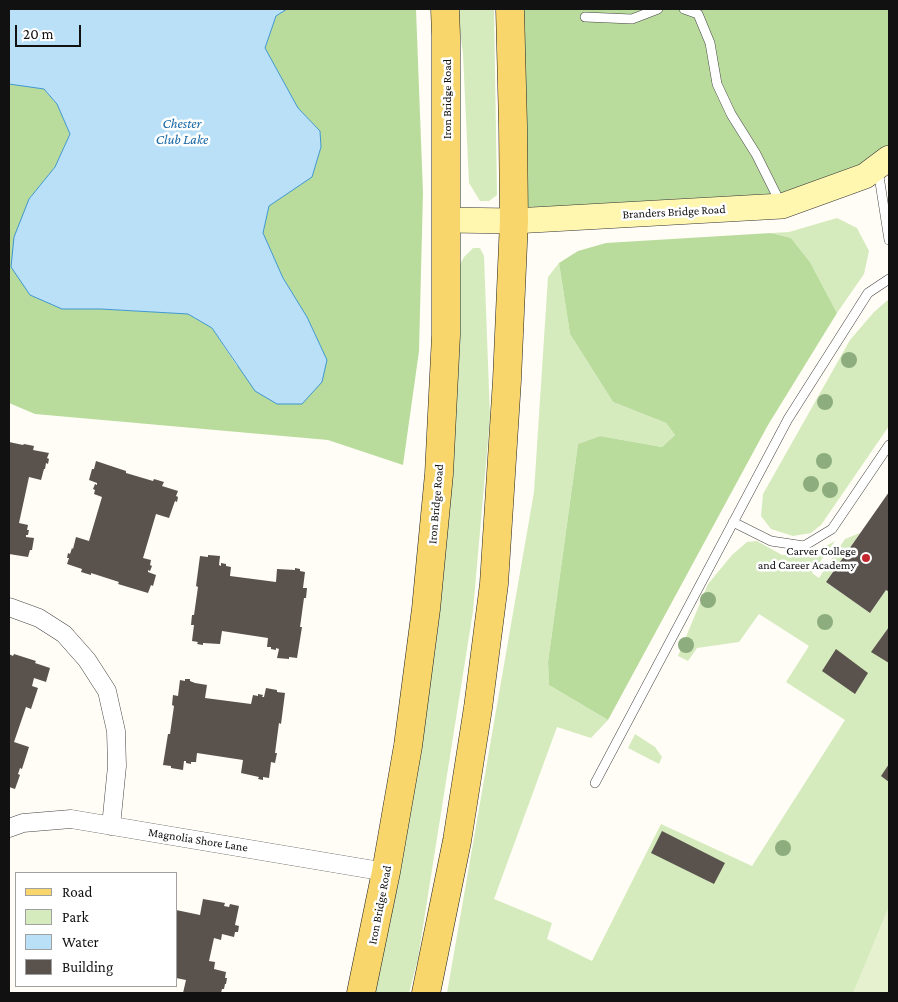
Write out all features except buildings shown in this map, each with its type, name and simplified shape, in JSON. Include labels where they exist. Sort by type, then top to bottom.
[{"type":"main road","name":"Iron Bridge Road","points":[[361,993],[386,872],[408,746],[426,609],[439,474],[446,335],[445,9]]},
{"type":"main road","points":[[426,993],[458,831],[478,708],[494,584],[507,380],[514,221],[510,9]]},
{"type":"street","name":"Branders Bridge Road","points":[[447,220],[514,221],[782,206],[865,176],[883,163]]},
{"type":"street","points":[[9,607],[39,618],[64,634],[87,660],[106,691],[116,731],[117,766],[110,826]]},
{"type":"street","name":"Magnolia Shore Lane","points":[[9,828],[22,823],[72,819],[386,872]]},
{"type":"lane","points":[[585,17],[632,20],[658,9]]},
{"type":"lane","points":[[684,9],[698,14],[710,42],[717,84],[731,114],[756,154],[782,206]]},
{"type":"lane","points":[[883,163],[889,240]]},
{"type":"lane","points":[[595,783],[788,419],[868,293],[889,279]]},
{"type":"lane","points":[[733,522],[771,541],[804,546],[832,529],[889,445]]},
{"type":"green space","points":[[287,9],[416,9],[423,193],[419,351],[403,465],[328,440],[35,414],[9,403],[9,84],[44,89],[57,104],[70,134],[55,167],[29,199],[62,309],[101,309],[188,314],[212,328],[237,366],[327,360],[307,317],[283,278],[263,233],[269,205],[312,177],[321,147],[320,131],[298,108],[265,48],[276,16]]},
{"type":"green space","points":[[457,9],[494,9],[497,195],[489,201],[480,201],[469,183],[463,54]]},
{"type":"green space","points":[[514,9],[889,9],[889,152],[788,199],[520,214]]},
{"type":"green space","points":[[837,218],[857,228],[869,251],[864,274],[837,313],[810,262],[791,238],[771,233],[789,232]]},
{"type":"green space","points":[[771,233],[791,238],[810,262],[837,313],[768,425],[608,720],[549,685],[548,662],[578,444],[600,436],[662,447],[675,435],[666,423],[613,402],[570,334],[559,263],[578,251],[606,243]]},
{"type":"green space","points":[[473,248],[480,248],[484,256],[490,417],[473,611],[418,958],[409,993],[370,993],[459,266],[464,257]]},
{"type":"green space","points":[[559,263],[570,334],[613,402],[666,423],[675,435],[662,447],[600,436],[578,444],[548,662],[549,685],[608,720],[591,738],[557,727],[494,899],[552,923],[547,939],[592,961],[661,824],[752,866],[845,720],[786,682],[809,646],[759,614],[739,642],[697,648],[688,661],[678,656],[708,584],[732,555],[747,542],[757,541],[782,555],[810,555],[835,541],[812,573],[819,578],[845,539],[860,533],[826,582],[870,613],[886,590],[889,592],[889,993],[447,993],[534,492],[548,277]]},
{"type":"green space","points":[[889,299],[889,426],[821,525],[811,533],[793,536],[771,529],[761,516],[763,494],[850,340],[874,312]]},
{"type":"green space","points":[[635,734],[655,747],[662,757],[659,764],[628,748]]},
{"type":"green space","points":[[889,906],[889,993],[853,993]]},
{"type":"water","name":"Chester Club Lake","points":[[9,9],[287,9],[276,16],[265,48],[298,108],[320,131],[321,147],[312,177],[269,206],[263,233],[283,278],[307,317],[327,360],[322,382],[302,404],[277,404],[255,391],[212,328],[188,314],[101,309],[62,309],[30,295],[11,267],[14,237],[29,199],[55,167],[70,134],[57,104],[44,89],[9,84]]},
{"type":"place","name":"Carver College and Career Academy","points":[[866,558]]}]
